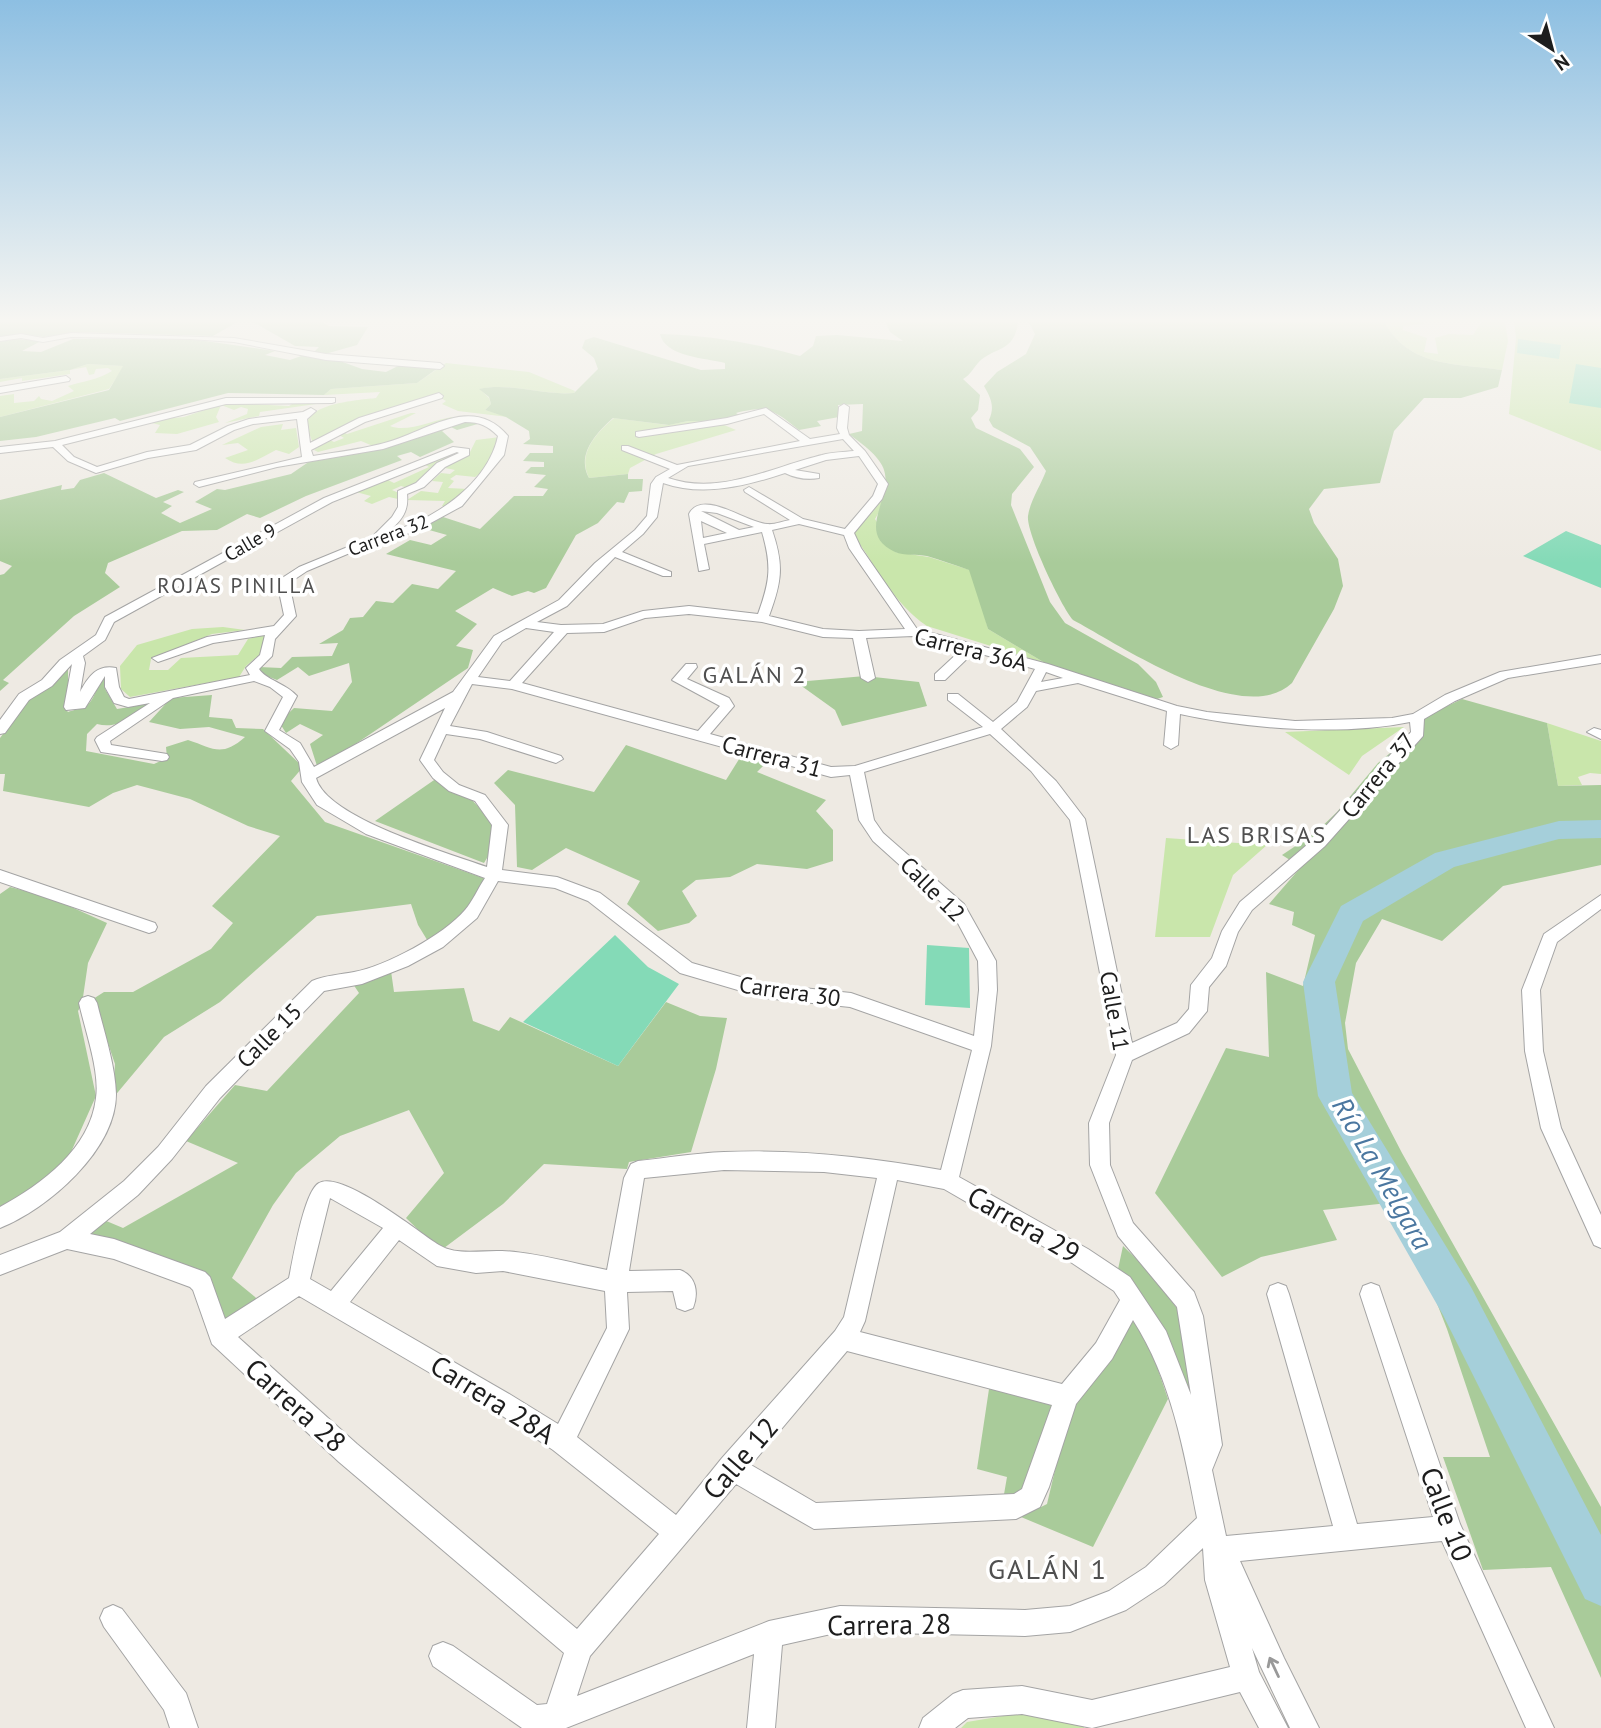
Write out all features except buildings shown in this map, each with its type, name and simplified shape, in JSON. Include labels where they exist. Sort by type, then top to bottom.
[{"type":"street","points":[[0,450],[55,444],[223,402]]},
{"type":"street","points":[[55,444],[71,459],[96,470],[147,455],[193,448],[231,428],[252,421],[305,415],[334,402],[295,402]]},
{"type":"street","points":[[199,484],[221,476],[273,467],[307,452],[362,420],[421,402]]},
{"type":"street","points":[[844,407],[842,428],[845,436],[862,453],[883,484],[878,496],[848,534]]},
{"type":"street","points":[[639,434],[727,421],[766,411],[808,442]]},
{"type":"street","points":[[305,415],[302,427],[307,452]]},
{"type":"street","points":[[410,425],[448,416],[464,420]]},
{"type":"street","name":"Carrera 32","points":[[257,677],[253,668],[266,656],[269,638],[290,616],[282,582],[288,576],[372,540],[410,530],[458,504],[499,455],[503,436],[498,429],[483,421],[464,420],[441,423],[396,443],[367,450],[313,459],[307,452]]},
{"type":"street","points":[[494,875],[499,825],[481,798],[454,788],[438,775],[428,761],[458,695],[498,639],[563,603],[653,517],[656,484],[677,468],[704,460],[845,436]]},
{"type":"street","points":[[625,448],[677,468]]},
{"type":"street","name":"Calle 9","points":[[0,730],[24,697],[47,683],[76,654],[102,637],[109,620],[328,500],[456,449],[464,449],[466,453],[440,466],[420,485],[402,493],[403,507],[396,519],[372,540]]},
{"type":"street","points":[[660,479],[684,487],[719,486],[787,470],[825,457],[862,453]]},
{"type":"street","points":[[787,470],[795,474],[815,476]]},
{"type":"street","points":[[748,490],[799,521],[848,534],[913,632]]},
{"type":"street","points":[[696,511],[719,509],[766,528],[775,553],[777,578],[762,618]]},
{"type":"street","points":[[696,511],[739,534]]},
{"type":"street","points":[[696,511],[698,542],[704,569]]},
{"type":"street","points":[[698,542],[799,521]]},
{"type":"street","points":[[614,553],[667,574]]},
{"type":"street","name":"Carrera 36A","points":[[522,624],[561,629],[604,628],[643,614],[689,610],[762,618],[800,629],[859,635],[913,632],[1043,667],[1174,709],[1207,716],[1295,725],[1392,722],[1417,717]]},
{"type":"street","points":[[158,658],[211,640],[278,629]]},
{"type":"street","points":[[513,685],[560,635],[561,629]]},
{"type":"street","points":[[859,635],[868,678]]},
{"type":"street","points":[[940,677],[972,647]]},
{"type":"street","points":[[76,654],[79,663],[71,707],[80,705],[98,672],[106,669],[111,671],[112,687],[119,700],[128,703],[257,677],[275,684],[290,696],[289,704],[279,713],[272,731],[295,746],[306,762],[307,776],[334,764],[458,695]]},
{"type":"street","name":"Carrera 37","points":[[1125,1055],[1183,1028],[1198,1011],[1200,985],[1220,961],[1230,931],[1246,906],[1340,821],[1384,768],[1418,733],[1417,717],[1450,698],[1505,675],[1601,659]]},
{"type":"street","points":[[691,667],[679,680],[724,701],[727,706],[700,737]]},
{"type":"street","name":"Carrera 31","points":[[471,680],[513,685],[831,772],[856,770],[993,728],[1022,705],[1043,667]]},
{"type":"street","points":[[1034,687],[1079,679]]},
{"type":"street","points":[[162,757],[106,749],[102,740],[171,695]]},
{"type":"street","name":"Calle 11","points":[[953,697],[993,728],[1063,798],[1077,819],[1125,1055],[1099,1123],[1100,1165],[1125,1228],[1186,1300],[1192,1316],[1210,1445],[1200,1470]]},
{"type":"street","points":[[1171,745],[1174,709]]},
{"type":"street","points":[[442,729],[482,735],[495,746],[556,759]]},
{"type":"street","name":"Calle 12","points":[[856,770],[867,820],[878,837],[958,908],[987,961],[988,990],[982,1046],[947,1181]]},
{"type":"street","name":"Carrera 30","points":[[307,776],[322,802],[371,830],[494,875],[556,883],[594,897],[686,968],[765,991],[851,1000],[982,1046]]},
{"type":"street","name":"Calle 15","points":[[67,1239],[131,1188],[164,1153],[213,1092],[318,986],[330,981],[356,979],[437,943],[471,914],[494,875]]},
{"type":"street","points":[[4,882],[149,927]]},
{"type":"street","points":[[1601,901],[1550,938],[1531,990],[1534,1051],[1551,1128],[1601,1238]]},
{"type":"street","points":[[0,1218],[49,1187],[74,1165],[95,1129],[106,1096],[88,1003]]},
{"type":"street","name":"Carrera 29","points":[[616,1282],[634,1178],[638,1170],[724,1161],[824,1163],[889,1170],[947,1181],[970,1191],[1080,1256],[1122,1284],[1133,1298],[1158,1339],[1176,1382],[1200,1470],[1212,1537]]},
{"type":"street","name":"Calle 12","points":[[554,1723],[579,1648],[843,1339],[854,1321],[889,1170]]},
{"type":"street","points":[[220,1336],[298,1284],[318,1198],[324,1190],[332,1189],[397,1227],[437,1256],[476,1263],[503,1261],[616,1282],[683,1281],[685,1300]]},
{"type":"street","points":[[335,1304],[397,1227]]},
{"type":"street","points":[[0,1265],[67,1239]]},
{"type":"street","name":"Carrera 28","points":[[67,1239],[114,1249],[197,1279],[202,1284],[220,1336],[348,1453],[579,1648]]},
{"type":"street","points":[[562,1441],[618,1329],[616,1282]]},
{"type":"street","name":"Carrera 28A","points":[[298,1284],[503,1403],[562,1441],[677,1532]]},
{"type":"street","points":[[1278,1294],[1349,1539]]},
{"type":"street","name":"Calle 10","points":[[1371,1294],[1449,1528],[1540,1728]]},
{"type":"street","points":[[732,1467],[814,1516],[1016,1506],[1031,1498],[1066,1397],[1104,1351],[1133,1298]]},
{"type":"street","points":[[843,1339],[1066,1397]]},
{"type":"street","points":[[1212,1537],[1349,1539],[1449,1528]]},
{"type":"street","points":[[1212,1537],[1218,1580],[1247,1676],[1274,1728]]},
{"type":"street","points":[[1212,1537],[1234,1574],[1274,1668],[1305,1728]]},
{"type":"street","name":"Carrera 28","points":[[554,1723],[769,1634],[840,1619],[999,1623],[1070,1619],[1117,1601],[1212,1537]]},
{"type":"street","points":[[113,1618],[176,1703],[184,1728]]},
{"type":"street","points":[[761,1728],[769,1634]]},
{"type":"street","points":[[443,1656],[533,1719],[554,1723]]},
{"type":"street","points":[[933,1728],[963,1704],[1021,1700],[1092,1721],[1247,1676]]},
{"type":"green space","points":[[0,402],[60,402],[0,417]]},
{"type":"green space","points":[[62,402],[195,402],[120,421],[115,418],[36,437],[0,441],[0,417]]},
{"type":"green space","points":[[295,402],[316,404],[260,412],[259,416],[225,423],[247,414],[248,409],[241,407],[234,410],[221,405],[216,417],[219,422],[177,434],[155,433],[160,425],[152,423],[184,417],[225,403],[289,406]]},
{"type":"green space","points":[[347,402],[427,402],[358,419],[313,444],[307,427],[309,419],[324,408]]},
{"type":"green space","points":[[445,402],[490,402],[485,410],[508,417],[458,411],[442,404]]},
{"type":"green space","points":[[490,402],[979,402],[978,410],[971,418],[976,428],[1020,449],[1034,467],[1012,494],[1011,505],[1050,602],[1065,623],[1138,664],[1156,682],[1163,697],[1157,699],[1045,663],[988,629],[969,570],[927,556],[895,552],[884,545],[876,527],[885,474],[880,462],[871,452],[849,434],[862,431],[863,404],[838,405],[839,417],[817,421],[821,426],[799,430],[777,414],[756,409],[736,413],[739,415],[722,421],[688,421],[669,425],[613,418],[600,430],[586,453],[589,478],[628,474],[628,479],[643,479],[642,491],[629,492],[624,503],[617,502],[598,523],[576,535],[546,588],[534,593],[528,591],[512,596],[493,588],[455,611],[477,624],[456,646],[473,650],[468,668],[320,768],[310,744],[323,735],[300,724],[286,733],[279,722],[294,708],[332,711],[352,682],[349,663],[309,676],[298,667],[277,680],[261,674],[259,667],[281,668],[292,657],[332,656],[338,643],[319,644],[343,630],[350,618],[363,617],[376,601],[393,603],[412,584],[438,589],[456,571],[386,554],[410,540],[431,545],[447,535],[422,528],[443,517],[480,529],[514,496],[543,496],[548,489],[534,487],[546,475],[525,473],[531,467],[544,467],[544,462],[523,461],[530,453],[553,453],[553,446],[523,444],[530,439],[529,431],[506,417],[485,410]]},
{"type":"green space","points":[[1421,402],[1394,431],[1380,483],[1324,489],[1309,509],[1314,523],[1338,559],[1343,586],[1334,609],[1292,683],[1271,695],[1244,696],[1214,690],[1182,678],[1073,620],[1045,569],[1029,525],[1031,505],[1046,471],[1030,447],[993,427],[989,420],[991,403]]},
{"type":"green space","points":[[1510,402],[1601,402],[1601,451],[1509,414]]},
{"type":"green space","points":[[1601,402],[1601,408],[1569,403]]},
{"type":"green space","points":[[416,413],[390,426],[404,428],[452,417],[454,419],[395,442],[373,446],[361,441],[318,452],[314,450],[328,439],[334,442],[344,438],[339,435],[343,432],[347,434]]},
{"type":"green space","points":[[747,417],[724,425],[736,430],[656,454],[630,468],[628,474],[589,478],[585,461],[587,452],[595,437],[614,418],[668,425],[688,421],[722,421],[636,433],[637,436]]},
{"type":"green space","points":[[465,421],[481,423],[457,430],[451,427],[442,431],[454,442],[420,457],[411,452],[397,456],[402,460],[306,496],[260,518],[247,514],[217,530],[182,531],[108,563],[105,573],[120,587],[74,616],[3,680],[9,683],[0,691],[0,575],[12,566],[0,561],[0,500],[62,485],[61,490],[74,488],[80,480],[104,473],[156,498],[178,490],[184,492],[163,502],[172,506],[161,513],[180,523],[212,509],[195,502],[217,489],[225,490],[291,474],[310,461],[383,448]]},
{"type":"green space","points":[[283,424],[281,430],[296,428],[299,447],[289,454],[276,450],[245,464],[225,458],[248,450],[238,443],[222,445],[261,427]]},
{"type":"green space","points":[[500,437],[483,471],[475,477],[456,475],[450,479],[454,481],[448,488],[468,489],[450,507],[442,506],[445,501],[407,500],[421,491],[438,493],[443,482],[432,481],[441,473],[450,474],[455,470],[445,468],[469,454],[476,440]]},
{"type":"green space","points":[[456,450],[463,452],[408,488],[401,486],[392,490],[401,494],[398,499],[389,497],[372,504],[364,501],[371,496],[356,492],[388,480],[394,483],[429,467],[424,464]]},
{"type":"green space","points":[[884,494],[884,503],[875,519],[895,552],[929,557],[973,571],[988,629],[1045,663],[927,626],[905,607],[853,534]]},
{"type":"green space","points":[[1566,531],[1601,545],[1601,588],[1523,556]]},
{"type":"green space","points":[[223,627],[245,630],[212,634],[151,659],[149,670],[168,670],[181,658],[238,655],[248,639],[268,634],[259,655],[246,666],[239,677],[130,697],[121,689],[120,666],[137,645],[192,629]]},
{"type":"green space","points":[[68,665],[68,693],[64,707],[68,712],[89,704],[108,673],[105,689],[117,709],[154,703],[120,723],[97,724],[87,734],[86,751],[154,764],[167,758],[166,747],[188,740],[211,748],[229,747],[245,737],[209,727],[180,729],[149,722],[171,698],[212,695],[209,717],[232,719],[236,728],[263,729],[303,767],[291,781],[325,822],[486,879],[465,913],[429,943],[418,925],[411,904],[317,916],[220,1002],[164,1037],[113,1098],[115,1064],[93,999],[104,992],[133,992],[211,949],[233,923],[212,906],[280,836],[248,826],[190,799],[137,785],[113,793],[89,807],[3,791],[5,774],[0,774],[0,738],[28,701]]},
{"type":"green space","points":[[865,676],[919,682],[927,706],[842,726],[835,710],[796,682]]},
{"type":"green space","points":[[1462,699],[1547,723],[1558,786],[1601,785],[1601,865],[1503,886],[1442,941],[1382,919],[1356,963],[1345,1023],[1348,1049],[1402,1153],[1601,1507],[1601,1678],[1551,1567],[1483,1570],[1443,1457],[1490,1457],[1447,1329],[1418,1255],[1388,1203],[1323,1210],[1337,1240],[1261,1257],[1222,1277],[1155,1193],[1226,1048],[1269,1057],[1266,972],[1303,986],[1315,935],[1292,925],[1294,912],[1269,904],[1301,867],[1282,855],[1315,833],[1337,812],[1378,763],[1406,740],[1422,718]]},
{"type":"green space","points":[[1547,723],[1601,741],[1601,774],[1590,773],[1578,777],[1582,785],[1558,786]]},
{"type":"green space","points":[[1404,727],[1362,756],[1349,775],[1285,732]]},
{"type":"green space","points":[[626,745],[726,780],[741,756],[767,762],[757,772],[826,800],[816,811],[833,830],[833,861],[807,869],[757,864],[730,877],[696,880],[682,891],[697,916],[689,923],[658,931],[627,904],[640,881],[566,848],[532,870],[517,867],[515,805],[494,783],[508,770],[594,792]]},
{"type":"green space","points":[[437,778],[472,800],[496,826],[490,853],[484,863],[375,821]]},
{"type":"green space","points":[[1166,838],[1267,845],[1233,875],[1210,937],[1155,937]]},
{"type":"green space","points":[[10,887],[49,897],[107,923],[88,963],[82,1004],[78,1011],[96,1096],[67,1161],[50,1180],[0,1208],[0,894]]},
{"type":"green space","points":[[615,935],[648,967],[679,984],[618,1066],[523,1022]]},
{"type":"green space","points":[[927,945],[969,948],[970,1008],[925,1005]]},
{"type":"green space","points":[[391,971],[394,992],[464,988],[473,1021],[499,1031],[510,1017],[618,1066],[666,1002],[700,1016],[727,1018],[716,1069],[691,1152],[629,1162],[627,1169],[544,1164],[503,1204],[440,1251],[406,1218],[444,1173],[409,1110],[340,1136],[296,1173],[273,1205],[232,1278],[261,1302],[219,1325],[206,1277],[82,1236],[104,1220],[123,1228],[238,1163],[186,1141],[235,1085],[267,1091],[359,993],[353,984]]},
{"type":"green space","points":[[1123,1246],[1149,1271],[1182,1315],[1200,1435],[1117,1274]]},
{"type":"green space","points":[[1132,1310],[1149,1343],[1168,1399],[1093,1547],[1021,1517],[1047,1504],[1073,1394]]},
{"type":"green space","points":[[989,1389],[1058,1398],[1031,1492],[1003,1500],[1007,1477],[977,1469]]},
{"type":"green space","points":[[1021,1713],[1084,1723],[1084,1728],[961,1728],[967,1722]]},
{"type":"waterway","name":"Río La Melgara","points":[[1601,829],[1559,830],[1445,860],[1351,914],[1319,982],[1335,1096],[1457,1301],[1601,1583]]},
{"type":"district","name":"ROJAS PINILLA","points":[[237,585]]},
{"type":"district","name":"GALÁN 2","points":[[755,674]]},
{"type":"district","name":"LAS BRISAS","points":[[1257,834]]},
{"type":"district","name":"GALÁN 1","points":[[1048,1568]]}]
